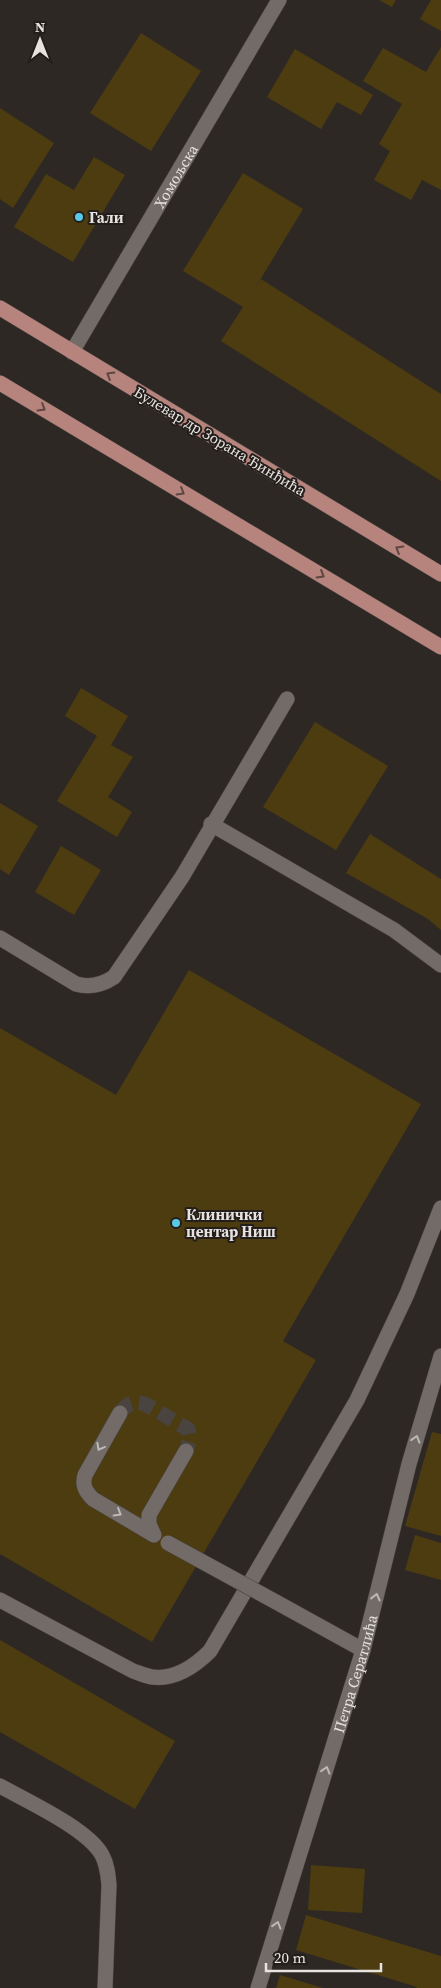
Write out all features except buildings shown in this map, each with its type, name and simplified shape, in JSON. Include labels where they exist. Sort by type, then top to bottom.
[{"type":"main road","name":"Булевар др Зорана Ђинђића","points":[[0,308],[441,574]]},
{"type":"main road","points":[[0,383],[441,647]]},
{"type":"street","name":"Хомољска","points":[[72,352],[279,0]]},
{"type":"street","points":[[0,938],[68,979],[85,986],[101,984],[114,977],[182,877],[211,824],[287,699]]},
{"type":"street","points":[[211,824],[394,930],[441,965]]},
{"type":"street","points":[[0,1600],[133,1671],[152,1677],[176,1675],[196,1665],[210,1651],[357,1400],[407,1294],[441,1208]]},
{"type":"street","name":"Петра Сератлића","points":[[258,1988],[363,1650],[409,1464],[441,1356]]},
{"type":"street","points":[[120,1413],[85,1475],[83,1482],[86,1492],[93,1499],[168,1544],[363,1650]]},
{"type":"street","points":[[154,1535],[149,1524],[149,1515],[186,1451]]},
{"type":"street","points":[[0,1786],[83,1833],[102,1855],[108,1869],[109,1885],[105,1988]]},
{"type":"tunnel","points":[[120,1413],[131,1404],[137,1402],[145,1404],[188,1429],[190,1439],[186,1451]]},
{"type":"place","name":"Гали","points":[[79,217]]},
{"type":"place","name":"Клинички центар Ниш","points":[[176,1223]]}]
